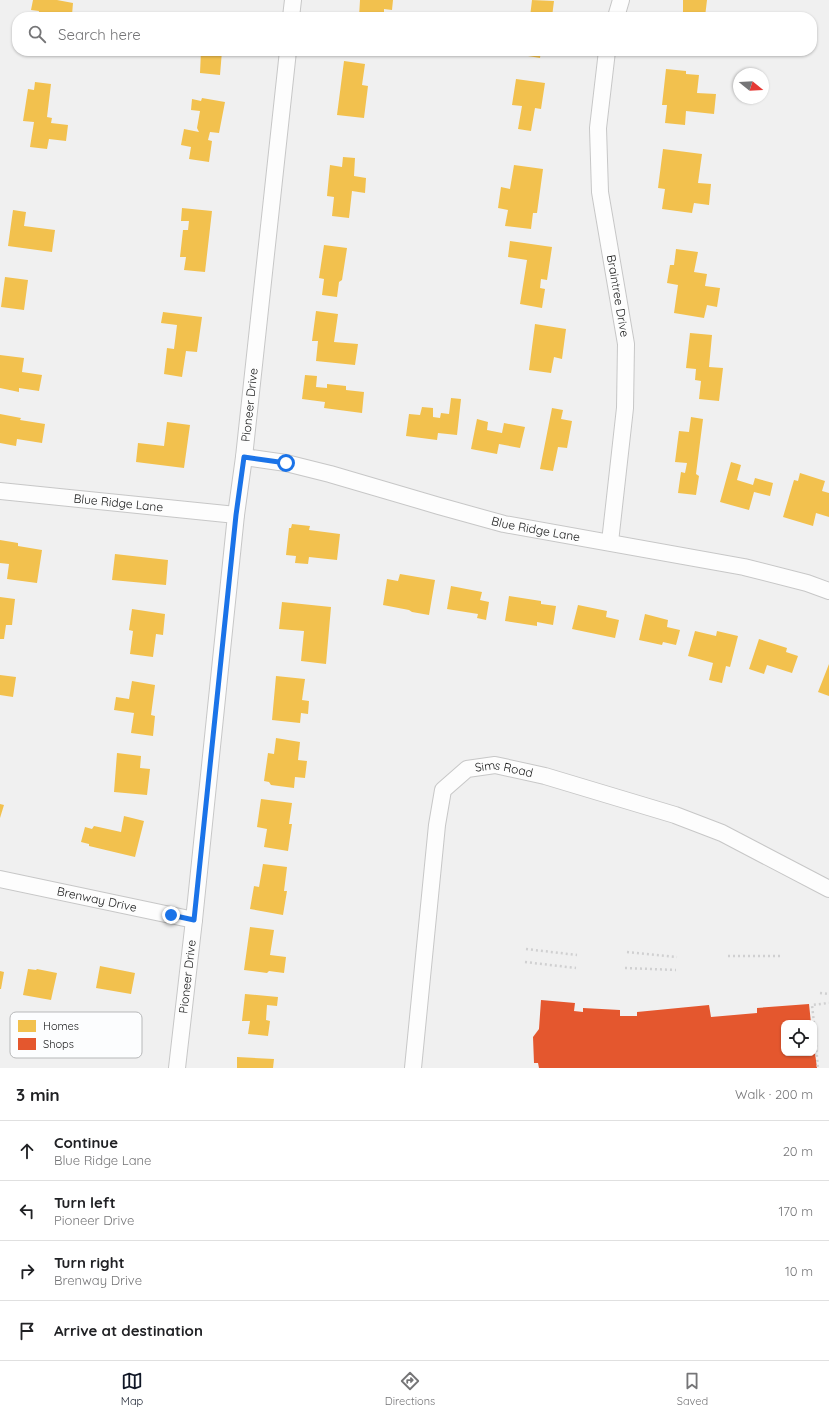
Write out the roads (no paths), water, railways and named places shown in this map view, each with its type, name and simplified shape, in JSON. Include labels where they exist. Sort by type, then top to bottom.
[{"type":"street","points":[[292,12],[293,0]]},
{"type":"street","points":[[617,12],[621,0]]},
{"type":"street","name":"Pioneer Drive","points":[[177,1068],[194,920],[236,515],[244,457],[287,56]]},
{"type":"street","name":"Braintree Drive","points":[[606,56],[598,128],[600,192],[626,344],[625,408],[610,542]]},
{"type":"street","name":"Blue Ridge Lane","points":[[244,457],[286,463],[322,472],[504,524],[744,567],[807,583],[829,591]]},
{"type":"street","name":"Blue Ridge Lane","points":[[0,491],[236,515]]},
{"type":"street","name":"Sims Road","points":[[413,1068],[440,804],[443,790],[467,769],[495,764],[545,776],[675,815],[722,834],[829,889]]},
{"type":"street","name":"Brenway Drive","points":[[0,879],[194,920]]}]
